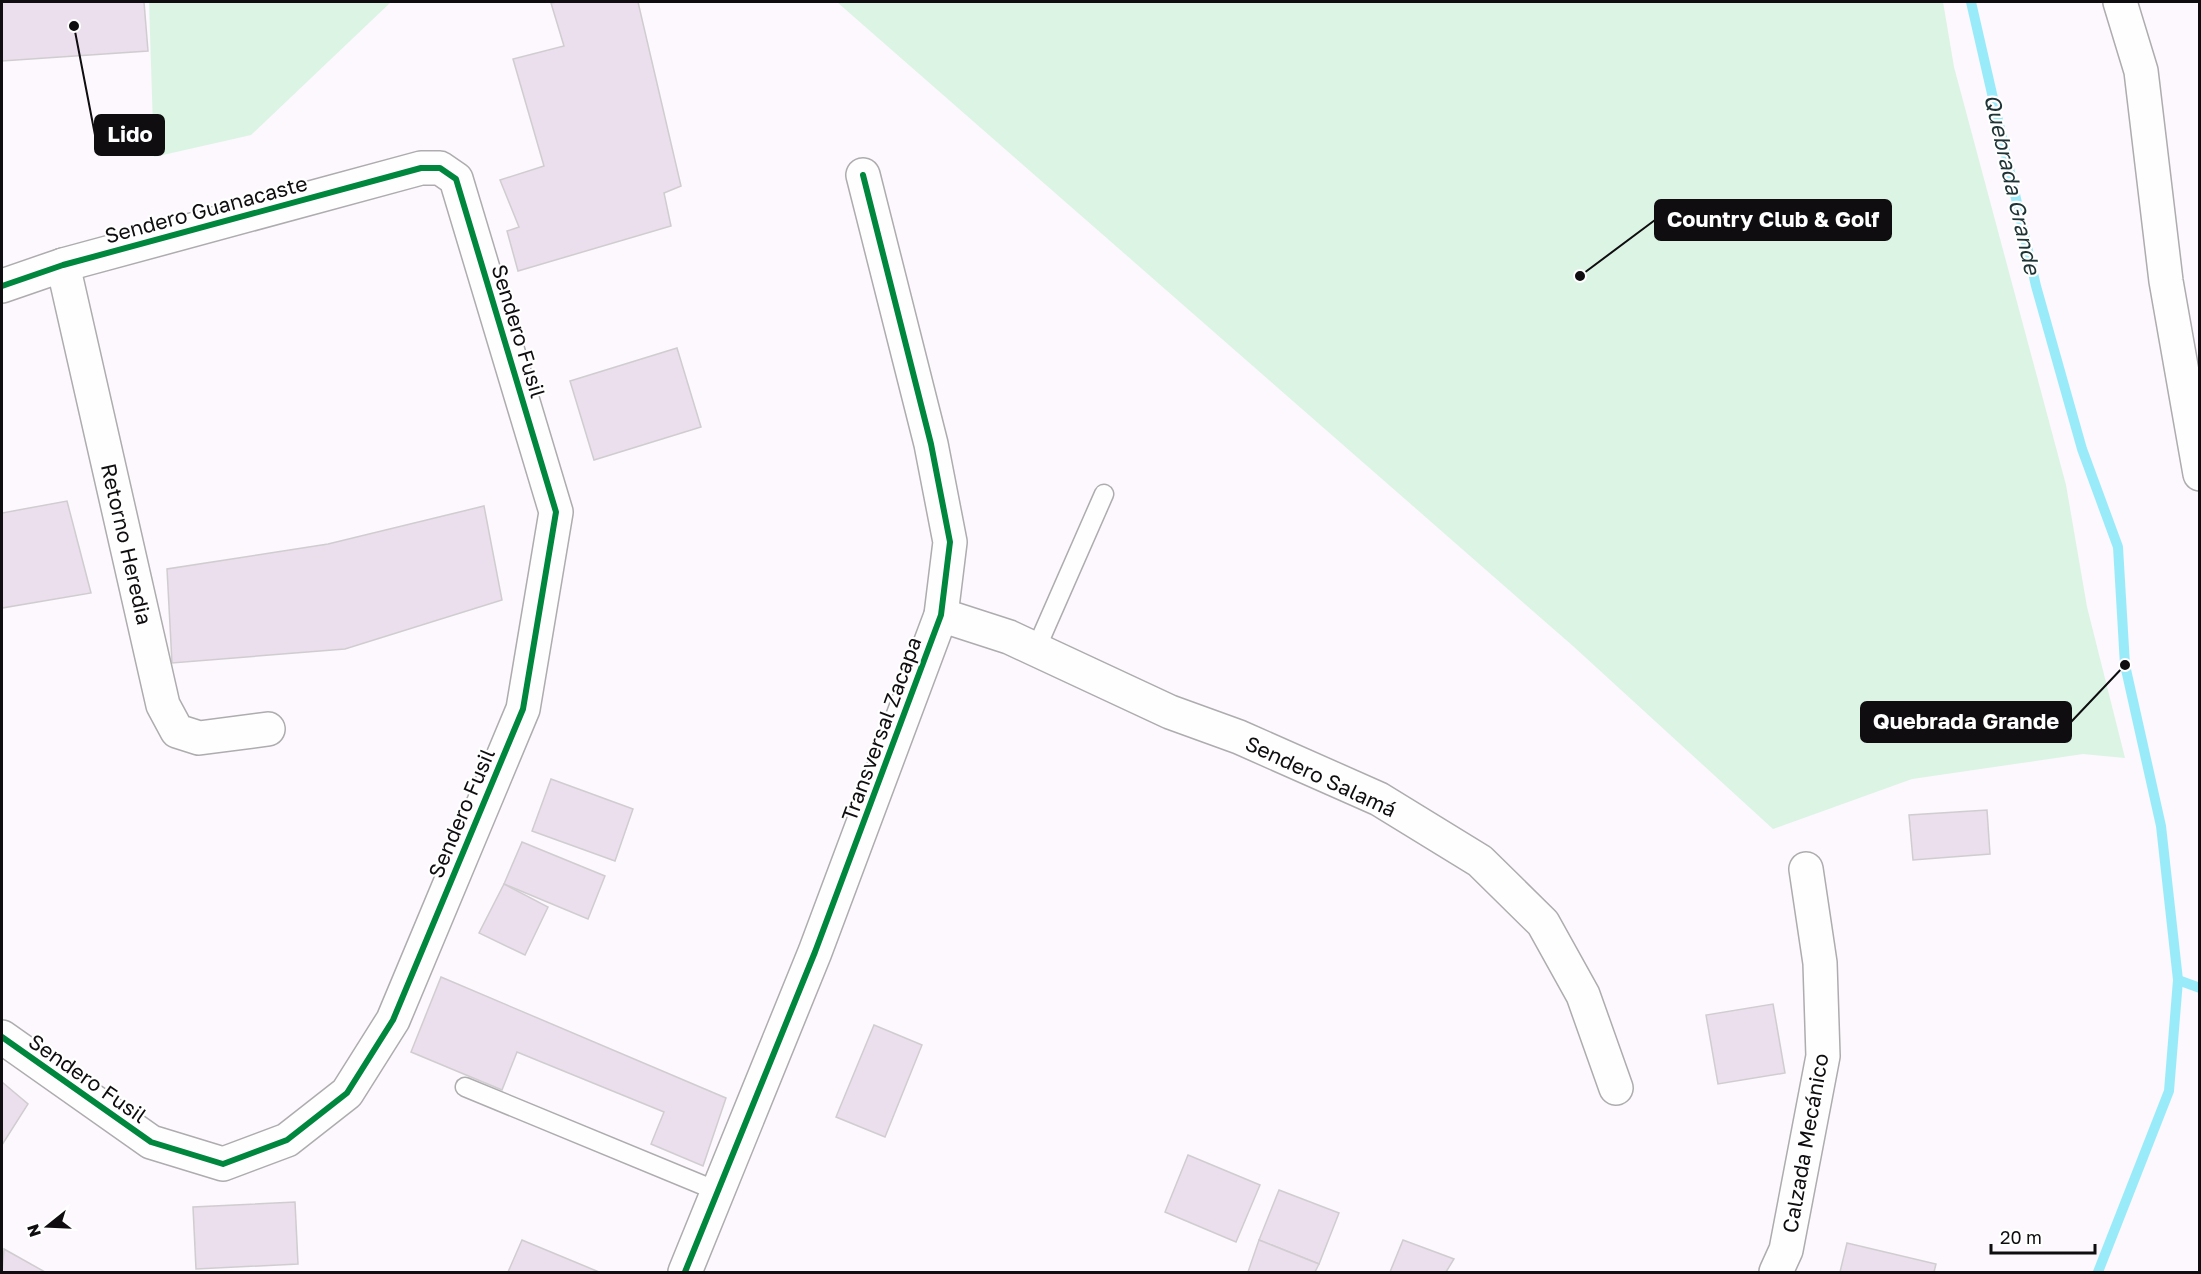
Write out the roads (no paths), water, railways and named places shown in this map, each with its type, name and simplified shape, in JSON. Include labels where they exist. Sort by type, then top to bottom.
[{"type":"street","points":[[2120,2],[2141,71],[2166,281],[2198,459]]},
{"type":"street","name":"Sendero Guanacaste","points":[[2,286],[63,265],[421,168]]},
{"type":"street","name":"Sendero Fusil","points":[[2,1037],[151,1142],[223,1164],[287,1140],[347,1093],[393,1020],[523,709],[556,512],[456,179],[440,168],[421,168]]},
{"type":"street","name":"Transversal Zacapa","points":[[691,1270],[717,1191],[815,952],[940,615],[950,542],[932,444],[863,176]]},
{"type":"street","name":"Retorno Heredia","points":[[63,265],[163,705],[177,732],[199,738],[268,729]]},
{"type":"street","name":"Sendero Salamá","points":[[940,615],[1009,637],[1170,712],[1239,737],[1379,799],[1480,861],[1543,923],[1583,995],[1616,1088]]},
{"type":"street","name":"Calzada Mecánico","points":[[1776,1272],[1786,1250],[1823,1056],[1820,963],[1806,869]]},
{"type":"lane","points":[[1036,649],[1104,494]]},
{"type":"lane","points":[[465,1088],[717,1191]]},
{"type":"waterway","name":"Quebrada Grande","points":[[1971,2],[2036,286],[2082,449],[2118,547],[2125,665],[2161,826],[2178,980],[2169,1091],[2098,1272]]},
{"type":"waterway","points":[[2178,980],[2200,988]]},
{"type":"place","name":"Lido","points":[[74,26]]},
{"type":"place","name":"Country Club & Golf","points":[[1580,276]]},
{"type":"place","name":"Quebrada Grande","points":[[2125,665]]}]
